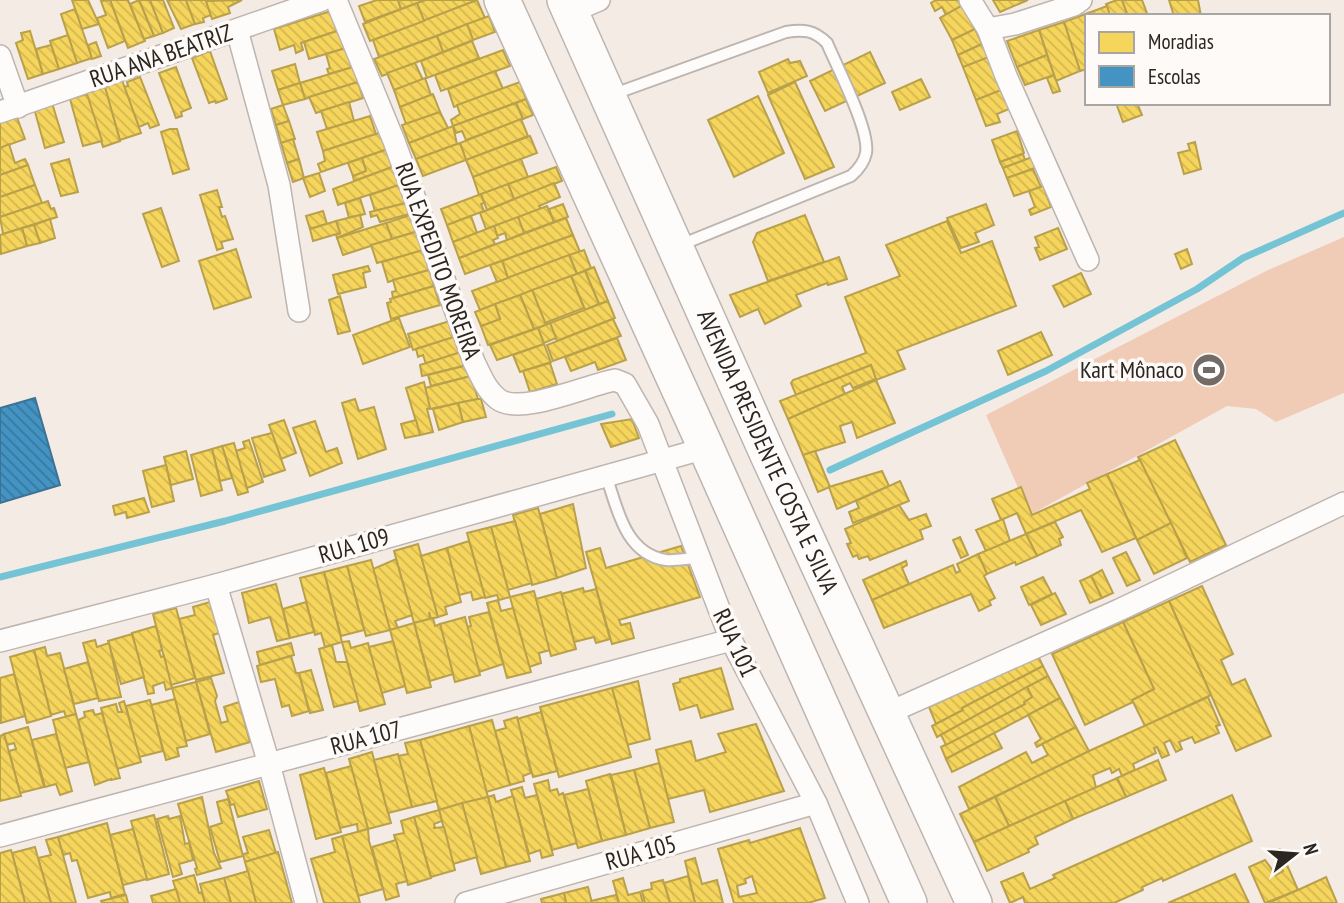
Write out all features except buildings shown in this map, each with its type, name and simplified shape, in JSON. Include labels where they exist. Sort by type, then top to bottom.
[{"type":"main road","points":[[502,0],[706,448],[908,903]]},
{"type":"main road","points":[[528,54],[579,11]]},
{"type":"main road","name":"AVENIDA PRESIDENTE COSTA E SILVA","points":[[579,11],[608,96],[769,457],[974,903]]},
{"type":"main road","points":[[643,310],[691,282]]},
{"type":"main road","points":[[853,777],[909,758]]},
{"type":"street","name":"RUA ANA BEATRIZ","points":[[9,109],[322,0]]},
{"type":"street","name":"RUA EXPEDITO MOREIRA","points":[[336,0],[394,141],[474,362],[486,388],[499,401],[512,406],[528,405],[600,383],[620,380]]},
{"type":"street","points":[[970,0],[988,29],[1087,260]]},
{"type":"street","points":[[988,29],[1015,24],[1082,0]]},
{"type":"street","points":[[237,30],[279,185],[299,311]]},
{"type":"street","points":[[0,56],[9,109]]},
{"type":"street","name":"RUA 101","points":[[620,380],[637,402],[662,460],[731,640],[816,803],[858,903]]},
{"type":"street","name":"RUA 109","points":[[0,641],[216,585],[706,448]]},
{"type":"street","points":[[888,713],[1119,610],[1344,503]]},
{"type":"street","points":[[216,585],[269,764],[306,903]]},
{"type":"street","name":"RUA 107","points":[[0,836],[731,640]]},
{"type":"street","name":"RUA 105","points":[[466,903],[816,803]]},
{"type":"lane","points":[[608,96],[786,32],[801,30],[817,34],[827,43],[867,138],[866,155],[859,168],[851,176],[676,247]]},
{"type":"lane","points":[[606,475],[626,532],[636,545],[651,556],[667,560],[699,558]]},
{"type":"shaded area","name":"Kart Mônaco","points":[[1344,237],[1344,393],[1276,422],[1256,409],[1227,406],[1030,515],[986,415],[1268,270]]},
{"type":"waterway","points":[[830,470],[1046,371],[1197,289],[1243,258],[1344,213]]},
{"type":"waterway","points":[[0,577],[225,521],[612,414]]},
{"type":"place","name":"Kart Mônaco","points":[[1209,370]]}]
